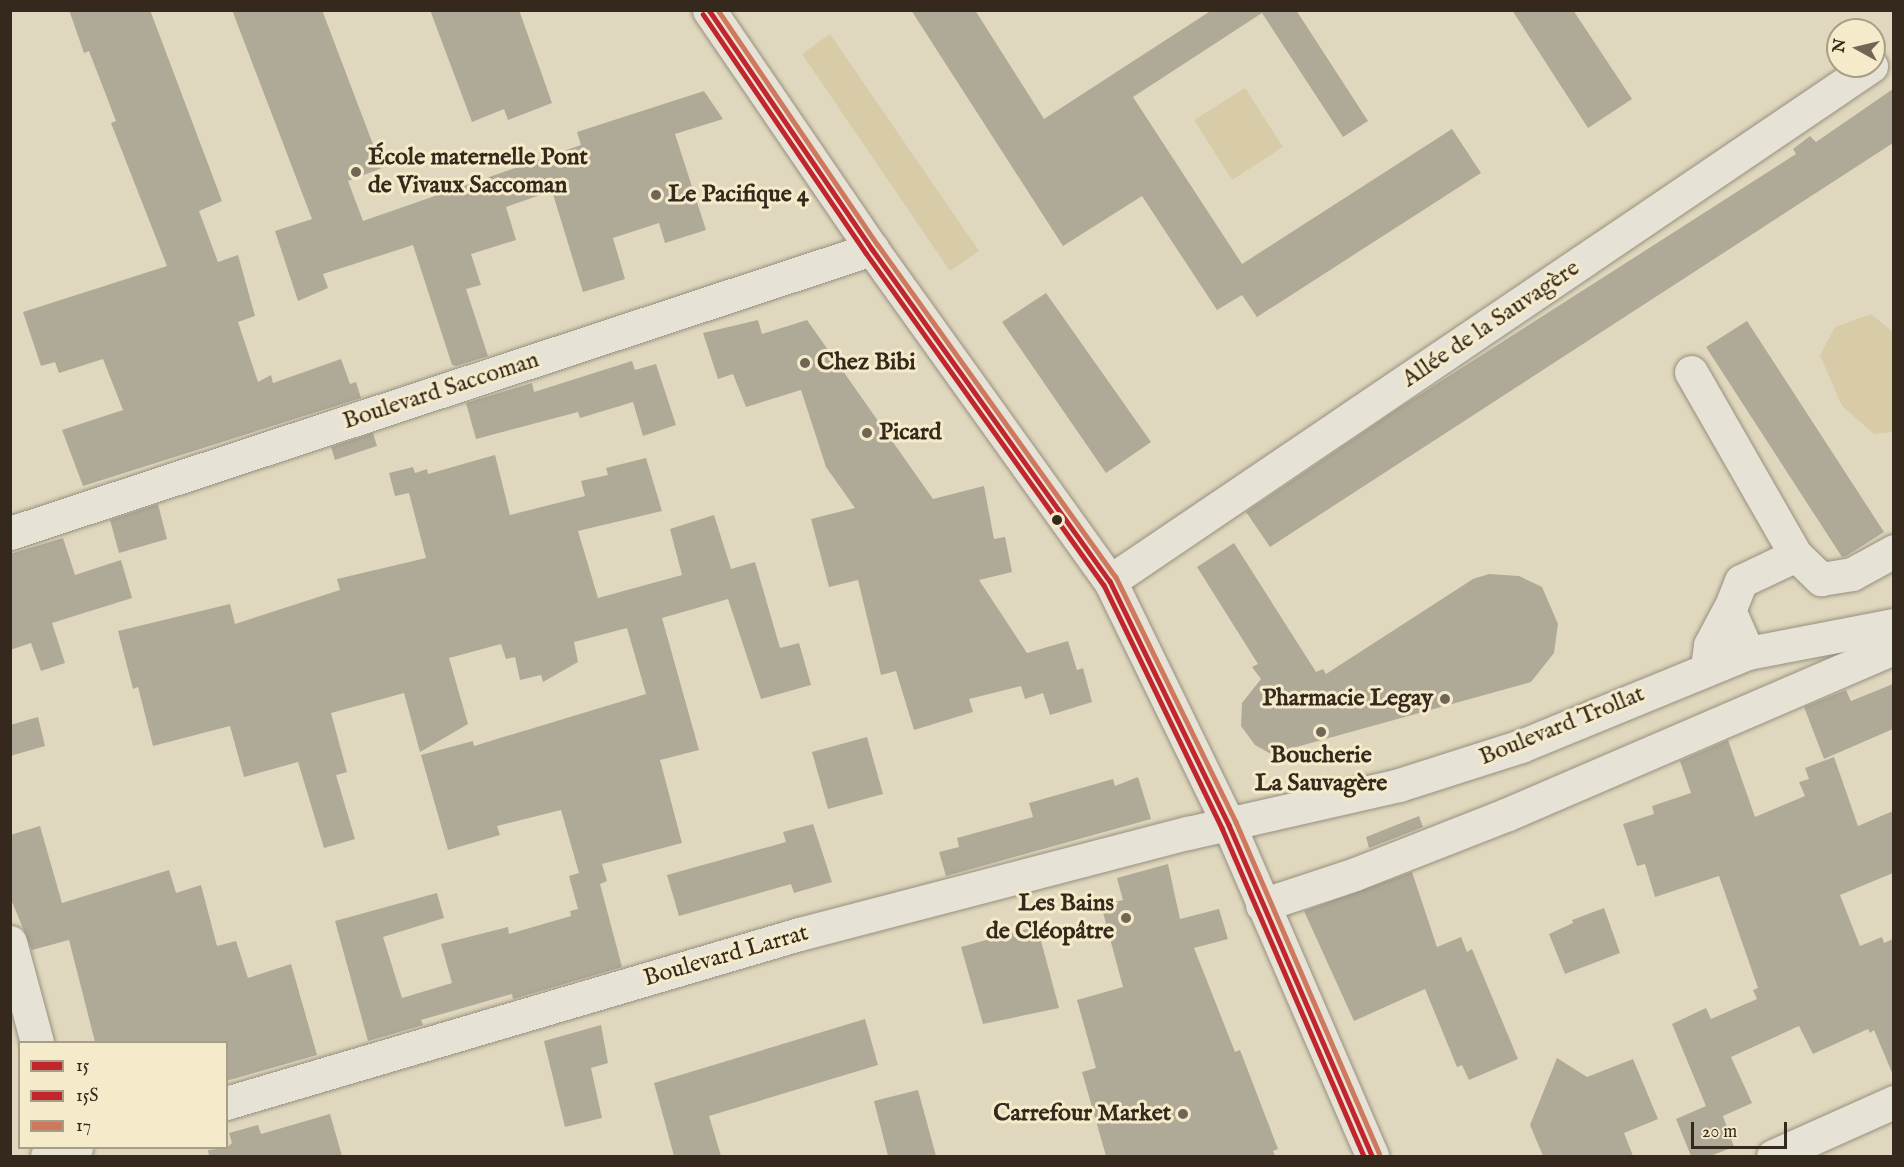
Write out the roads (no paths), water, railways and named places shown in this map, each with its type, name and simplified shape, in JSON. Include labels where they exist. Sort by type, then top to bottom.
[{"type":"street","points":[[709,10],[872,249],[1110,581],[1229,825],[1372,1156]]},
{"type":"street","name":"Allée de la Sauvagère","points":[[1110,581],[1853,78]]},
{"type":"street","name":"Boulevard Saccoman","points":[[10,533],[872,249]]},
{"type":"street","points":[[1691,372],[1796,555],[1821,579],[1852,574],[1893,551]]},
{"type":"street","points":[[1707,667],[1710,645],[1729,610],[1741,581],[1796,555]]},
{"type":"street","points":[[1729,610],[1748,653]]},
{"type":"street","name":"Boulevard Trollat","points":[[1229,825],[1399,785],[1521,746],[1707,667],[1748,653],[1893,624]]},
{"type":"street","points":[[1262,905],[1355,874],[1508,814],[1893,648]]},
{"type":"street","name":"Boulevard Larrat","points":[[228,1102],[799,934],[1229,825]]},
{"type":"street","points":[[10,942],[37,1041]]},
{"type":"street","points":[[1773,1156],[1893,1102]]},
{"type":"place","name":"École maternelle Pont de Vivaux Saccoman","points":[[356,172]]},
{"type":"place","name":"Le Pacifique 4","points":[[656,195]]},
{"type":"place","name":"Chez Bibi","points":[[805,363]]},
{"type":"place","name":"Picard","points":[[867,433]]},
{"type":"place","name":"Pharmacie Legay","points":[[1445,699]]},
{"type":"place","name":"Boucherie La Sauvagère","points":[[1321,732]]},
{"type":"place","name":"Les Bains de Cléopâtre","points":[[1126,918]]},
{"type":"place","name":"Carrefour Market","points":[[1183,1114]]}]
